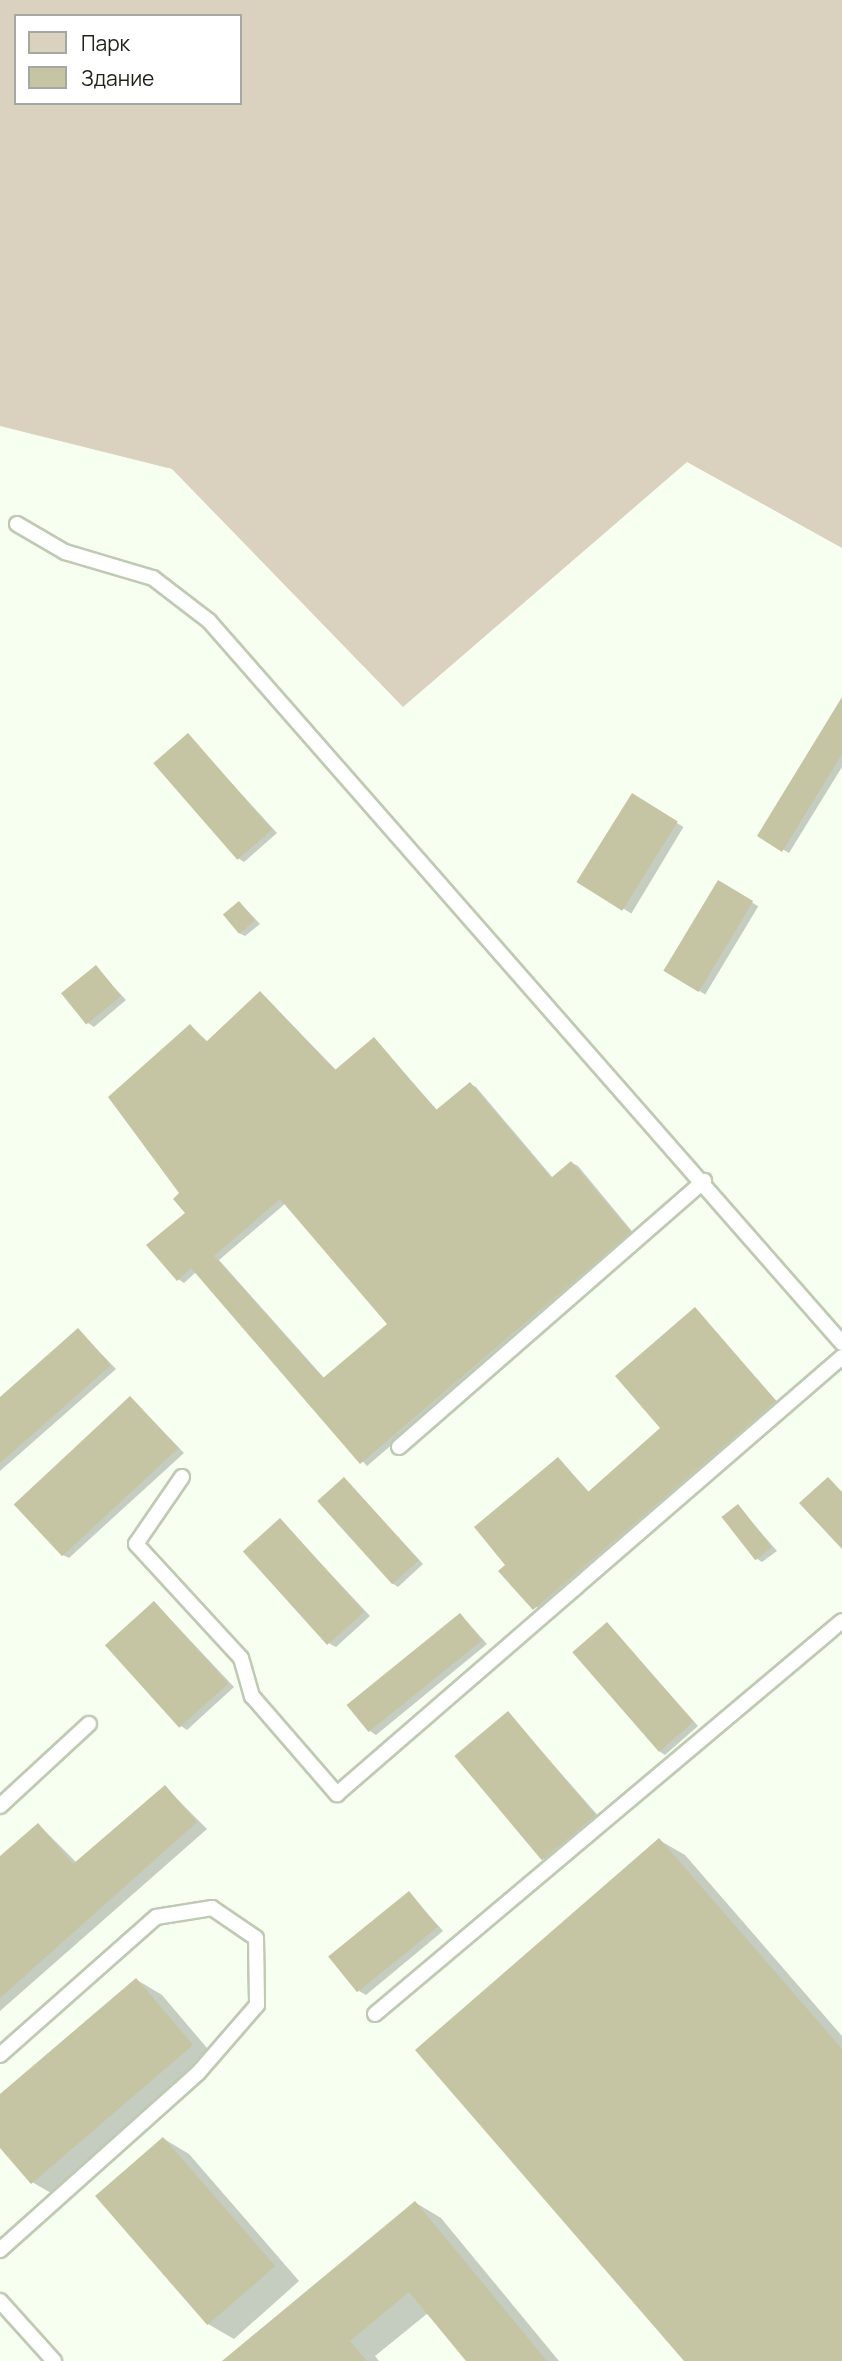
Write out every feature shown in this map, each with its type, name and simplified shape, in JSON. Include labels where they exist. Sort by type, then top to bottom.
[{"type":"lane","points":[[17,524],[65,552],[153,578],[209,621],[704,1181],[842,1343]]},
{"type":"lane","points":[[399,1447],[704,1181]]},
{"type":"lane","points":[[182,1477],[136,1544],[241,1658],[252,1696],[337,1794],[842,1357]]},
{"type":"lane","points":[[375,2014],[842,1621]]},
{"type":"lane","points":[[0,1806],[89,1724]]},
{"type":"lane","points":[[0,2055],[156,1917],[212,1908],[256,1938],[257,2005],[198,2073],[0,2250]]},
{"type":"lane","points":[[0,2301],[54,2361]]},
{"type":"green space","points":[[0,0],[842,0],[842,548],[687,462],[403,707],[172,469],[0,426]]},
{"type":"building","points":[[842,697],[842,754],[782,852],[757,836]]},
{"type":"building","points":[[188,733],[272,830],[237,860],[153,763]]},
{"type":"building","points":[[632,793],[678,822],[622,911],[576,882]]},
{"type":"building","points":[[718,880],[753,901],[699,992],[663,971]]},
{"type":"building","points":[[239,901],[255,920],[239,934],[223,914]]},
{"type":"building","points":[[96,965],[121,996],[86,1024],[61,993]]},
{"type":"building","points":[[260,991],[335,1070],[374,1037],[436,1110],[470,1082],[551,1178],[571,1161],[631,1232],[360,1464],[191,1268],[177,1281],[146,1245],[185,1213],[173,1199],[179,1193],[108,1097],[190,1024],[206,1042]],"holes":[[[280,1199],[387,1324],[323,1378],[214,1256]]]},
{"type":"building","points":[[695,1307],[776,1401],[533,1610],[498,1571],[505,1565],[474,1527],[558,1457],[588,1492],[660,1428],[615,1376]]},
{"type":"building","points":[[78,1328],[111,1365],[0,1463],[0,1397]]},
{"type":"building","points":[[130,1396],[178,1448],[62,1556],[14,1504]]},
{"type":"building","points":[[344,1477],[419,1560],[392,1584],[317,1501]]},
{"type":"building","points":[[828,1477],[842,1492],[842,1549],[799,1503]]},
{"type":"building","points":[[738,1504],[772,1547],[755,1560],[721,1517]]},
{"type":"building","points":[[280,1518],[364,1612],[327,1645],[243,1551]]},
{"type":"building","points":[[154,1601],[228,1683],[179,1728],[105,1645]]},
{"type":"building","points":[[460,1613],[482,1640],[369,1732],[347,1705]]},
{"type":"building","points":[[607,1622],[694,1722],[659,1752],[572,1652]]},
{"type":"building","points":[[508,1711],[595,1815],[542,1860],[454,1756]]},
{"type":"building","points":[[165,1785],[197,1822],[0,1998],[0,1856],[38,1823],[73,1864]]},
{"type":"building","points":[[659,1838],[842,2049],[842,2361],[684,2361],[415,2050]]},
{"type":"building","points":[[409,1891],[438,1927],[357,1992],[328,1956]]},
{"type":"building","points":[[136,1978],[193,2045],[31,2184],[0,2148],[0,2094]]},
{"type":"building","points":[[163,2137],[275,2266],[207,2325],[95,2196]]},
{"type":"building","points":[[415,2201],[547,2361],[466,2361],[409,2292],[350,2341],[367,2361],[222,2361]]}]
